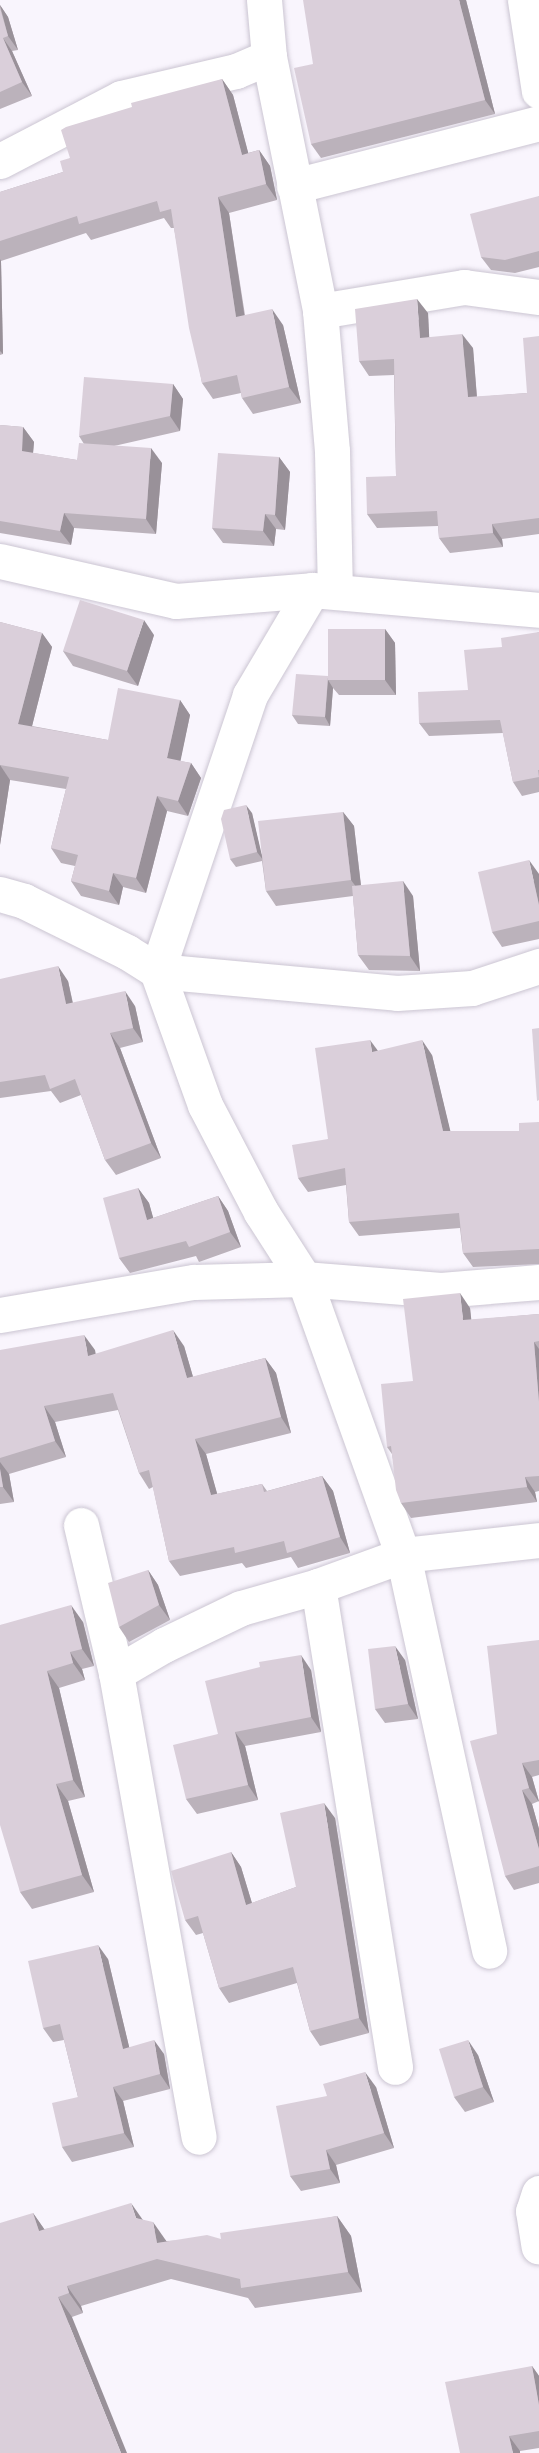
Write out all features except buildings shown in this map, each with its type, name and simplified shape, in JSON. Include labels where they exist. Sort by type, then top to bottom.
[{"type":"street","points":[[264,0],[269,57],[320,311],[332,451],[323,591],[250,695],[157,971],[205,1105],[261,1212],[304,1279],[403,1555],[489,1951]]},
{"type":"street","points":[[525,0],[539,91]]},
{"type":"street","points":[[0,161],[121,98],[236,71],[269,57]]},
{"type":"street","points":[[294,186],[539,123]]},
{"type":"street","points":[[320,311],[464,287],[539,295]]},
{"type":"street","points":[[0,561],[176,601],[323,591],[539,610]]},
{"type":"street","points":[[0,894],[24,901],[157,971],[397,993],[472,988],[539,966]]},
{"type":"street","points":[[0,1315],[194,1282],[304,1279],[441,1290],[539,1282]]},
{"type":"street","points":[[81,1525],[116,1674],[199,2137]]},
{"type":"street","points":[[116,1674],[164,1645],[241,1608],[318,1586],[403,1555],[539,1540]]},
{"type":"street","points":[[318,1586],[395,2067]]},
{"type":"street","points":[[539,2193],[533,2211],[539,2247]]}]
